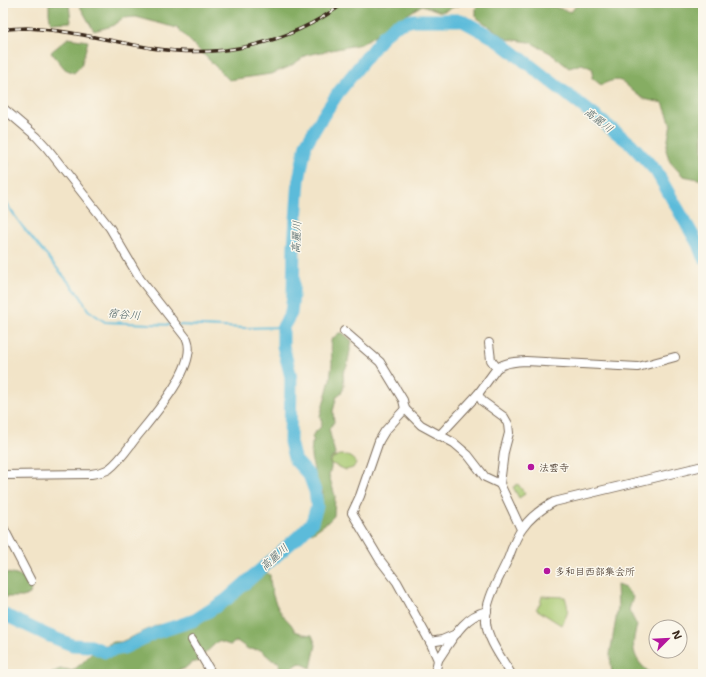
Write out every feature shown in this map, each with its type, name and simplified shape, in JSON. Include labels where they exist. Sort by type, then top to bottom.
[{"type":"street","points":[[3,108],[37,137],[47,148],[110,228],[140,279],[187,339],[190,349],[185,365],[170,395],[120,459],[109,469],[100,473],[91,474],[3,475]]},
{"type":"street","points":[[344,331],[380,362],[403,400],[405,408],[421,425],[454,444],[468,455],[485,477],[500,484]]},
{"type":"street","points":[[489,343],[492,360],[497,368]]},
{"type":"street","points":[[439,436],[478,394],[497,368],[502,364],[526,361],[638,367],[675,357]]},
{"type":"street","points":[[478,394],[482,400],[504,417],[508,424],[509,433],[504,452],[500,484],[521,529]]},
{"type":"street","points":[[405,408],[385,431],[379,442],[352,514],[380,560],[400,588],[430,642],[438,660]]},
{"type":"street","points":[[511,674],[488,634],[486,623],[490,599],[521,529],[538,511],[554,502],[703,466]]},
{"type":"street","points":[[3,528],[31,581]]},
{"type":"street","points":[[435,674],[438,660],[456,634],[470,618],[477,613],[487,611]]},
{"type":"street","points":[[430,642],[442,640],[456,634]]},
{"type":"street","points":[[192,640],[212,674]]},
{"type":"green space","points":[[49,3],[74,3],[69,4],[71,22],[51,23]]},
{"type":"green space","points":[[78,3],[463,3],[441,12],[422,5],[361,44],[307,55],[289,67],[271,74],[229,80],[177,28],[136,17],[123,18],[112,26],[94,31]]},
{"type":"green space","points":[[478,3],[548,3],[552,6],[571,12],[578,3],[703,3],[703,180],[683,176],[670,162],[666,150],[671,124],[663,103],[643,98],[623,82],[615,80],[601,85],[592,78],[593,69],[582,64],[569,68],[550,53],[530,42],[507,39],[476,17]]},
{"type":"green space","points":[[68,38],[88,41],[81,66],[74,73],[65,69],[51,52]]},
{"type":"green space","points":[[339,333],[343,333],[352,341],[347,366],[343,373],[344,386],[342,392],[337,396],[333,411],[334,422],[329,429],[335,454],[329,462],[331,464],[331,468],[329,475],[335,496],[334,516],[312,533],[310,530],[317,521],[323,492],[314,481],[311,456],[312,443],[314,441],[312,437],[320,428],[322,423],[320,416],[330,380],[332,364],[331,340]]},
{"type":"green space","points":[[340,455],[353,459],[356,463],[353,468],[346,470],[330,463],[333,458]]},
{"type":"green space","points":[[518,484],[525,494],[519,498],[513,487]]},
{"type":"green space","points":[[261,569],[270,575],[275,601],[282,614],[295,631],[312,635],[316,645],[311,668],[300,663],[287,670],[280,671],[279,662],[272,660],[261,650],[248,649],[237,641],[230,645],[218,641],[202,656],[200,661],[191,663],[184,669],[177,670],[175,674],[51,674],[61,669],[72,671],[94,651],[101,647],[114,642],[121,642],[158,625],[172,625],[187,621],[216,605],[218,600]]},
{"type":"green space","points":[[3,572],[25,577],[31,587],[30,594],[23,597],[3,597]]},
{"type":"green space","points":[[617,585],[625,588],[633,597],[629,610],[637,626],[634,641],[635,653],[641,664],[652,674],[612,674],[610,654],[618,607]]},
{"type":"green space","points":[[542,596],[565,597],[568,611],[561,625],[536,609],[540,604]]},
{"type":"waterway","name":"高麗川","points":[[3,614],[72,645],[91,646],[105,652],[124,648],[155,633],[195,620],[226,600],[300,535],[312,522],[317,506],[315,491],[309,475],[295,460],[290,442],[291,377],[283,346],[283,327],[291,313],[293,295],[294,246],[299,180],[306,144],[321,119],[338,93],[384,35],[396,25],[413,20],[461,20],[496,39],[631,144],[656,171],[698,244],[703,257]]},
{"type":"waterway","name":"宿谷川","points":[[3,154],[7,163],[3,193]]},
{"type":"waterway","name":"宿谷川","points":[[3,194],[6,203],[22,226],[81,297],[88,310],[105,322],[173,325]]},
{"type":"waterway","name":"宿谷川","points":[[179,325],[245,328],[283,327]]},
{"type":"railway","points":[[3,29],[43,29],[151,48],[202,52],[227,50],[276,39],[300,29],[344,3]]},
{"type":"place","name":"法雲寺","points":[[531,467]]},
{"type":"place","name":"多和目西部集会所","points":[[547,571]]}]
